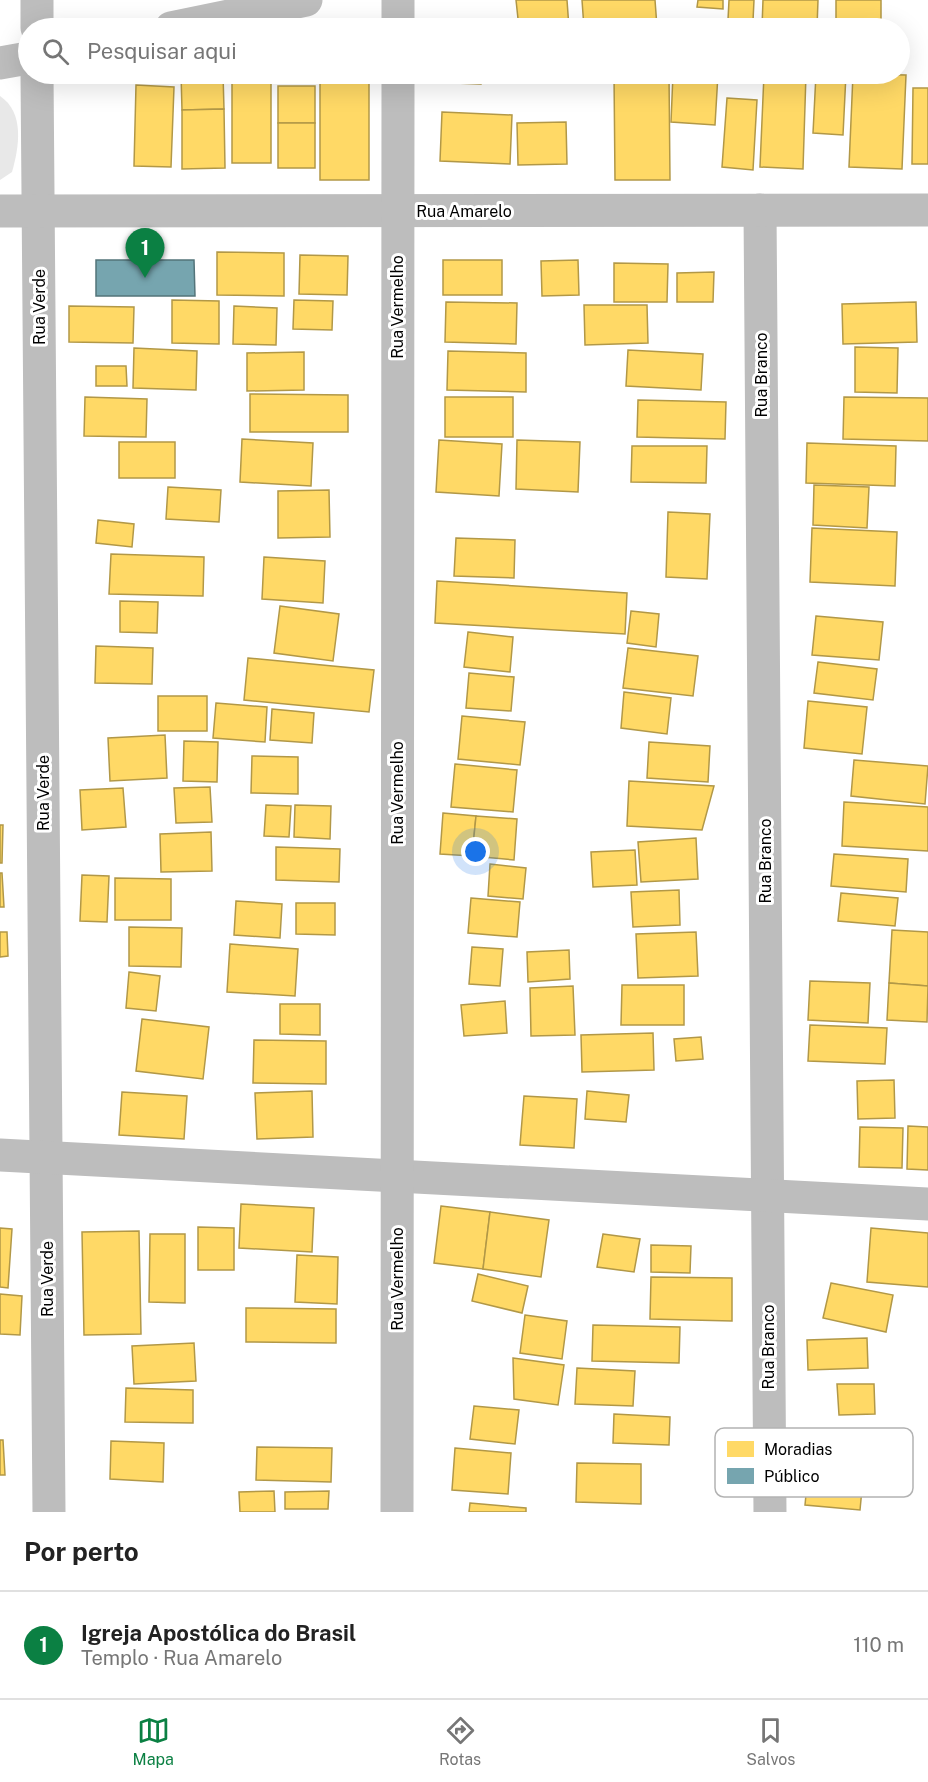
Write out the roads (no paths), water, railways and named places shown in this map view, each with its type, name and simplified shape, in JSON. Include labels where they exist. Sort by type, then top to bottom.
[{"type":"street","points":[[37,0],[37,18]]},
{"type":"street","points":[[219,18],[306,0]]},
{"type":"street","points":[[398,0],[398,18]]},
{"type":"street","points":[[0,63],[18,60]]},
{"type":"street","name":"Rua Verde","points":[[37,84],[49,1512]]},
{"type":"street","name":"Rua Vermelho","points":[[397,1512],[398,84]]},
{"type":"street","name":"Rua Branco","points":[[760,210],[769,1428]]},
{"type":"street","name":"Rua Amarelo","points":[[0,211],[928,210]]},
{"type":"street","points":[[0,1155],[928,1204]]},
{"type":"street","name":"Rua Branco","points":[[770,1497],[770,1512]]},
{"type":"place","name":"Igreja Apostólica do Brasil","points":[[145,278]]}]
